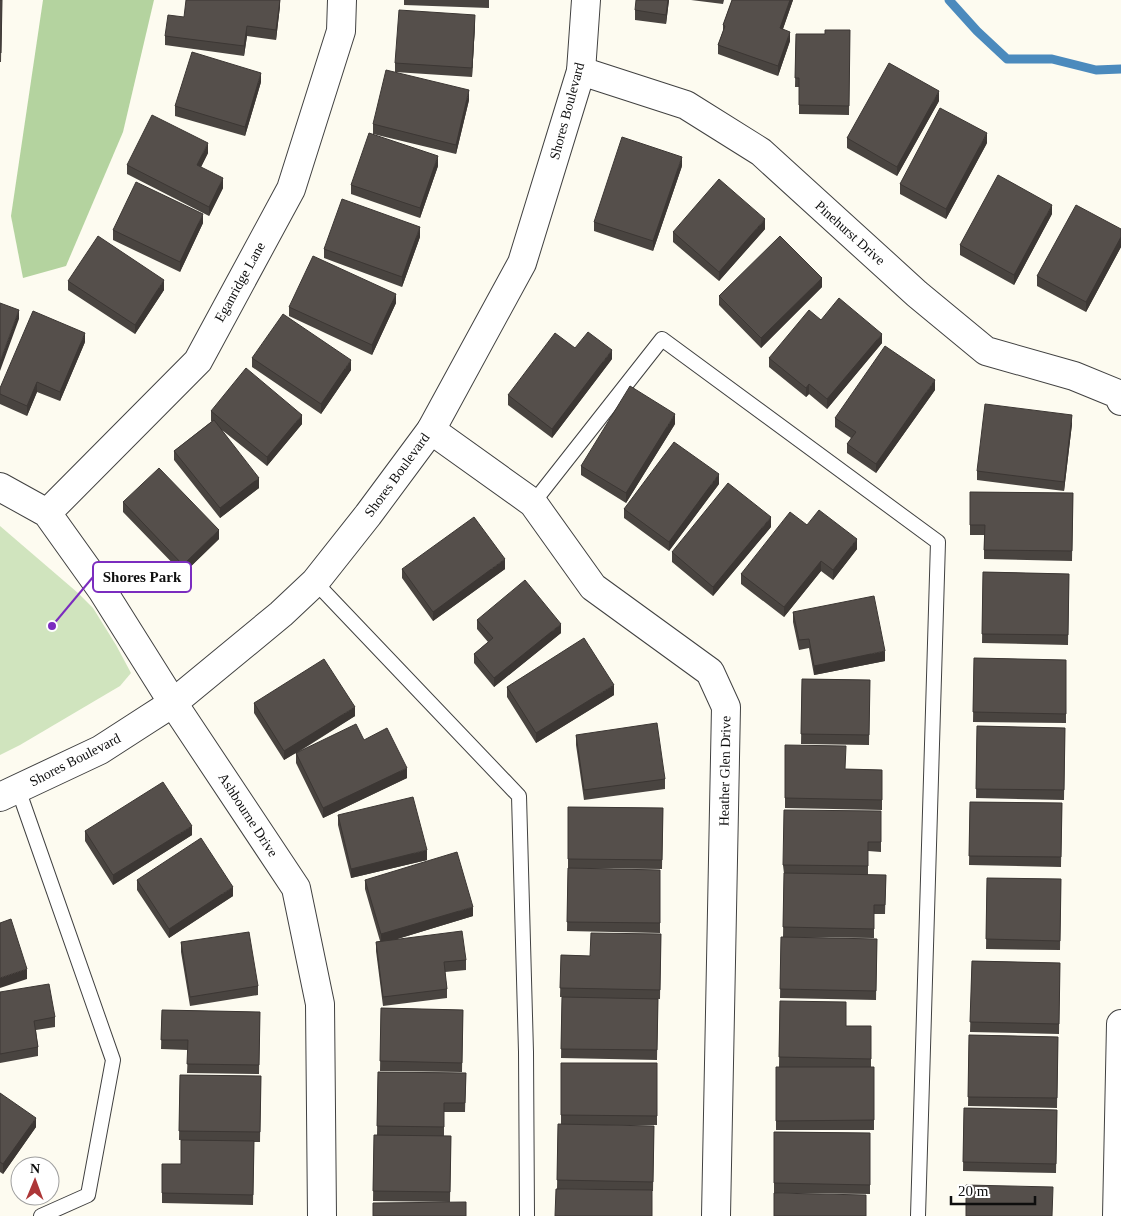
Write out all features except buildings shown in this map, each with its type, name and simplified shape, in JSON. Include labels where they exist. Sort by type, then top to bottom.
[{"type":"street","name":"Eganridge Lane","points":[[47,513],[198,361],[291,189],[341,31],[342,0]]},
{"type":"street","name":"Shores Boulevard","points":[[9,793],[100,750],[173,703],[281,614],[315,582],[431,430],[522,263],[581,71],[586,0]]},
{"type":"street","name":"Pinehurst Drive","points":[[581,71],[686,105],[761,152],[917,294],[986,351],[1074,376],[1119,398]]},
{"type":"street","name":"Heather Glen Drive","points":[[431,430],[533,503],[593,587],[710,672],[726,707],[716,1216]]},
{"type":"street","name":"Ashbourne Drive","points":[[0,487],[47,513],[102,590],[173,703],[296,888],[320,1004],[320,1192],[322,1216]]},
{"type":"street","points":[[1117,1216],[1121,1024]]},
{"type":"lane","points":[[533,503],[662,339],[938,542],[918,1216]]},
{"type":"lane","points":[[315,582],[519,796],[526,1052],[527,1216]]},
{"type":"lane","points":[[9,793],[113,1060],[88,1195],[41,1216]]},
{"type":"green space","points":[[43,0],[154,0],[123,132],[66,266],[23,278],[11,216]]},
{"type":"green space","points":[[0,526],[93,608],[131,673],[120,686],[0,755]]},
{"type":"waterway","points":[[949,0],[977,31],[1007,59],[1052,59],[1096,70],[1121,69]]},
{"type":"place","name":"Shores Park","points":[[52,626]]}]
